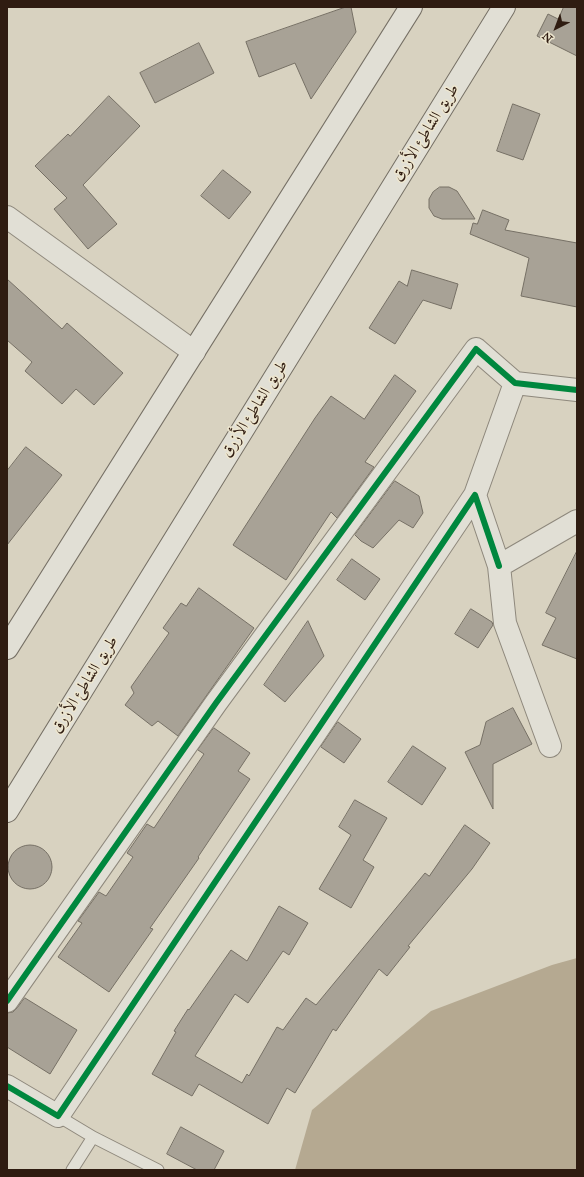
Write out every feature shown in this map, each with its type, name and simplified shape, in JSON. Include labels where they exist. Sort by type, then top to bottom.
[{"type":"street","points":[[7,648],[411,7]]},
{"type":"street","name":"طريق الشاطئ الأزرق","points":[[7,811],[504,7]]},
{"type":"street","points":[[7,218],[194,352]]},
{"type":"street","points":[[7,1001],[216,703],[476,349],[515,383],[577,390]]},
{"type":"street","points":[[7,1086],[58,1116],[475,495],[515,383]]},
{"type":"street","points":[[475,495],[499,566],[505,623],[550,746]]},
{"type":"street","points":[[499,566],[577,522]]},
{"type":"lane","points":[[58,1116],[93,1137],[158,1170]]},
{"type":"lane","points":[[72,1170],[93,1137]]},
{"type":"shaded area","points":[[577,958],[577,1170],[295,1170],[312,1110],[431,1011],[552,965]]},
{"type":"building","points":[[346,7],[351,7],[356,32],[311,99],[295,63],[259,77],[246,42]]},
{"type":"building","points":[[564,7],[577,7],[577,56],[537,36],[548,14],[558,19]]},
{"type":"building","points":[[199,43],[214,73],[155,103],[140,73]]},
{"type":"building","points":[[109,96],[140,126],[83,185],[117,224],[88,249],[54,209],[67,198],[35,166],[68,134],[70,136]]},
{"type":"building","points":[[513,104],[540,114],[523,160],[497,151]]},
{"type":"building","points":[[223,170],[251,192],[229,219],[201,196]]},
{"type":"building","points":[[440,187],[449,187],[457,191],[475,219],[442,219],[434,216],[429,208],[429,199],[433,192]]},
{"type":"building","points":[[483,210],[509,220],[505,230],[577,243],[577,307],[521,296],[529,258],[470,234],[473,223],[477,224]]},
{"type":"building","points":[[412,270],[458,284],[451,309],[423,300],[395,344],[369,328],[399,281],[407,286]]},
{"type":"building","points":[[7,279],[62,329],[67,323],[123,373],[94,405],[76,389],[62,404],[25,371],[32,362],[7,340]]},
{"type":"building","points":[[395,375],[416,391],[365,462],[374,467],[337,518],[331,512],[286,580],[233,545],[315,418],[331,396],[364,419]]},
{"type":"building","points":[[26,447],[62,475],[7,545],[7,471]]},
{"type":"building","points":[[395,481],[419,496],[423,513],[413,528],[399,520],[373,548],[361,541],[355,535]]},
{"type":"building","points":[[577,551],[577,659],[542,645],[556,618],[546,613]]},
{"type":"building","points":[[352,559],[380,579],[365,600],[337,580]]},
{"type":"building","points":[[199,588],[254,628],[178,736],[158,721],[152,726],[125,705],[134,693],[131,687],[169,633],[163,628],[181,603],[186,606]]},
{"type":"building","points":[[471,609],[492,622],[493,625],[478,648],[455,634]]},
{"type":"building","points":[[308,621],[324,656],[285,702],[264,685]]},
{"type":"building","points":[[513,708],[532,744],[493,764],[493,809],[465,752],[480,745],[486,722]]},
{"type":"building","points":[[338,722],[361,739],[344,763],[321,747]]},
{"type":"building","points":[[214,728],[250,753],[238,771],[250,779],[198,857],[199,858],[150,928],[153,929],[109,992],[58,957],[82,923],[78,921],[99,892],[106,896],[133,857],[127,853],[147,824],[154,828],[204,754],[198,750]]},
{"type":"building","points":[[413,746],[446,768],[422,805],[388,782]]},
{"type":"building","points":[[355,800],[387,818],[363,860],[374,867],[351,908],[319,889],[351,835],[339,827]]},
{"type":"building","points":[[465,825],[490,843],[472,869],[408,946],[410,947],[387,976],[379,969],[336,1031],[333,1029],[295,1093],[287,1088],[268,1124],[199,1084],[192,1096],[152,1074],[176,1032],[174,1031],[188,1009],[189,1010],[231,950],[247,961],[279,906],[308,923],[289,955],[283,951],[248,1003],[235,994],[195,1056],[242,1083],[247,1074],[249,1076],[277,1027],[283,1030],[306,998],[316,1005],[425,873],[429,876]]},
{"type":"building","points":[[30,845],[42,849],[48,855],[52,867],[48,879],[42,885],[30,889],[18,885],[12,879],[8,867],[12,855],[18,849]]},
{"type":"building","points":[[25,998],[77,1030],[50,1074],[7,1047],[7,1013],[13,1012]]},
{"type":"building","points":[[181,1127],[224,1151],[214,1170],[197,1170],[167,1154]]},
{"type":"cycle path","points":[[7,1001],[216,703],[476,349],[515,383],[577,390]]},
{"type":"cycle path","points":[[7,1086],[58,1116],[475,495],[499,566]]}]
